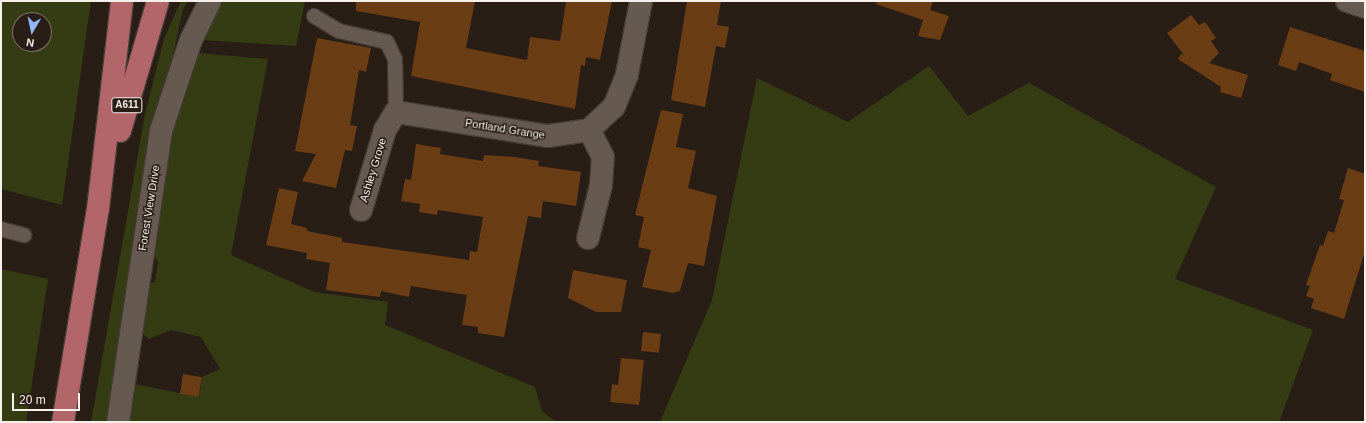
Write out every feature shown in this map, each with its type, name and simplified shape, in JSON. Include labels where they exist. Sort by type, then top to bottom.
[{"type":"main road","name":"A611","points":[[63,422],[98,209],[122,1]]},
{"type":"main road","name":"A611","points":[[98,209],[158,1]]},
{"type":"street","name":"Forest View Drive","points":[[118,422],[161,131],[191,40],[210,1]]},
{"type":"street","points":[[588,238],[601,185],[603,157],[589,130],[614,107],[628,74],[641,1]]},
{"type":"street","points":[[1348,1],[1365,7]]},
{"type":"street","name":"Portland Grange","points":[[396,112],[548,136],[589,130]]},
{"type":"street","name":"Ashley Grove","points":[[361,210],[385,130],[396,112]]},
{"type":"lane","points":[[314,16],[340,31],[387,42],[395,59],[396,112]]},
{"type":"lane","points":[[1,229],[24,235]]},
{"type":"green space","points":[[1,1],[91,1],[62,205],[1,189]]},
{"type":"green space","points":[[181,1],[188,1],[183,9],[140,208],[109,422],[91,422],[145,114],[164,39]]},
{"type":"green space","points":[[223,1],[305,1],[296,46],[203,40]]},
{"type":"green space","points":[[196,53],[268,59],[231,255],[314,292],[388,302],[385,325],[535,387],[542,411],[556,422],[124,422],[130,383],[199,397],[202,377],[220,369],[201,337],[171,330],[149,339],[137,329],[142,285],[155,282],[158,262],[152,252],[171,130]]},
{"type":"green space","points":[[929,66],[968,116],[1029,83],[1216,187],[1175,279],[1313,330],[1279,422],[660,422],[712,300],[757,78],[848,122]]},
{"type":"green space","points":[[1,269],[48,279],[26,422],[1,422]]},
{"type":"building","points":[[356,1],[475,1],[466,48],[527,60],[530,37],[560,41],[566,1],[612,1],[600,60],[586,57],[585,66],[581,65],[575,109],[411,76],[420,22],[356,11]]},
{"type":"building","points":[[687,1],[721,1],[717,25],[729,27],[725,48],[716,46],[705,107],[671,100]]},
{"type":"building","points":[[877,1],[933,1],[930,10],[949,16],[940,40],[918,36],[923,20],[876,4]]},
{"type":"building","points":[[1191,15],[1199,25],[1205,22],[1216,38],[1211,41],[1219,53],[1209,63],[1248,75],[1241,98],[1220,92],[1221,87],[1178,59],[1181,54],[1184,55],[1167,33]]},
{"type":"building","points":[[1290,27],[1365,51],[1365,92],[1330,80],[1332,74],[1299,62],[1296,71],[1278,65]]},
{"type":"building","points":[[317,38],[371,48],[366,72],[359,70],[350,125],[357,126],[352,151],[345,150],[336,188],[302,181],[316,154],[295,151]]},
{"type":"building","points":[[661,110],[683,114],[676,147],[696,151],[688,188],[717,196],[704,266],[688,263],[680,291],[673,293],[642,287],[651,250],[638,247],[644,217],[635,215]]},
{"type":"building","points":[[416,144],[441,148],[440,154],[483,161],[484,155],[515,157],[539,161],[538,166],[581,172],[576,206],[543,201],[541,218],[528,216],[504,337],[478,333],[478,327],[462,325],[467,295],[411,286],[409,297],[381,291],[380,297],[326,290],[330,263],[306,259],[307,253],[266,245],[279,188],[298,192],[291,224],[307,228],[307,231],[342,238],[342,242],[469,260],[470,251],[477,252],[483,217],[438,210],[437,215],[419,212],[420,204],[401,201],[405,179],[411,180]]},
{"type":"building","points":[[1348,168],[1365,174],[1365,251],[1344,319],[1311,308],[1314,299],[1306,296],[1310,286],[1306,285],[1320,245],[1323,246],[1328,231],[1334,233],[1344,200],[1339,199]]},
{"type":"building","points":[[573,270],[627,280],[621,312],[596,312],[568,298]]},
{"type":"building","points":[[643,332],[661,334],[659,353],[641,351]]},
{"type":"building","points":[[621,358],[644,360],[639,405],[610,402],[612,384],[618,385]]},
{"type":"building","points":[[183,374],[202,377],[199,397],[180,394]]}]
